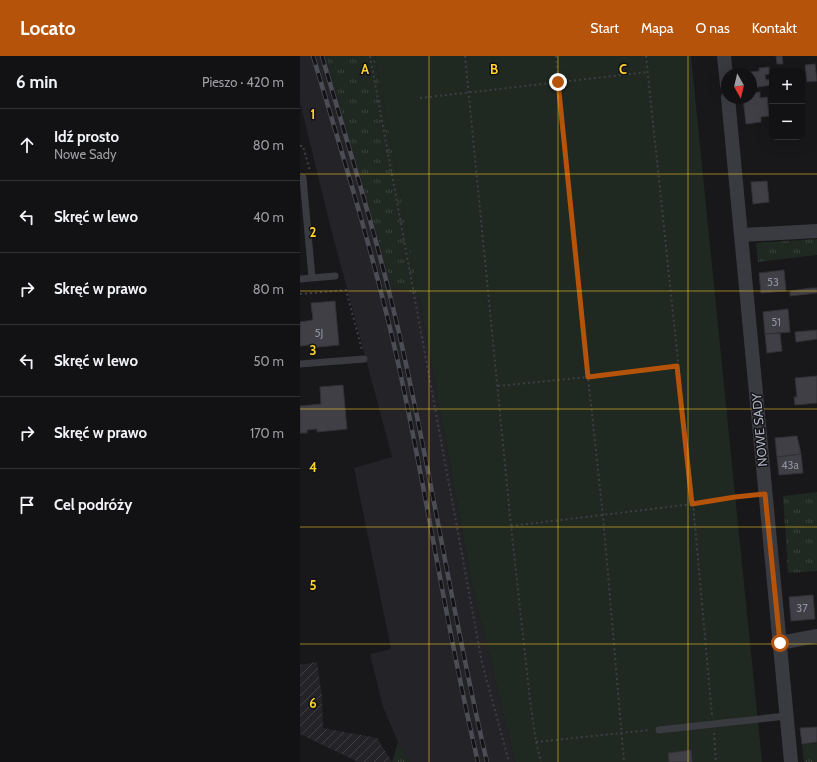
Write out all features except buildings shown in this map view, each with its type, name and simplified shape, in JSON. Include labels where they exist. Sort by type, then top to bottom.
[{"type":"street","points":[[724,56],[725,68]]},
{"type":"street","name":"NOWE SADY","points":[[729,104],[791,762]]},
{"type":"street","points":[[741,235],[817,231]]},
{"type":"street","points":[[780,643],[817,636]]},
{"type":"lane","points":[[303,178],[312,278]]},
{"type":"lane","points":[[300,279],[335,276]]},
{"type":"lane","points":[[300,364],[364,359]]},
{"type":"lane","points":[[659,730],[786,716]]},
{"type":"path","points":[[370,56],[482,663],[509,762]]},
{"type":"path","points":[[465,56],[530,700],[536,742],[541,762]]},
{"type":"path","points":[[556,56],[603,516],[624,762]]},
{"type":"path","points":[[646,56],[692,504],[716,762]]},
{"type":"path","points":[[420,98],[648,72]]},
{"type":"path","points":[[300,146],[303,146],[312,177],[303,178]]},
{"type":"path","points":[[300,294],[346,290],[364,359]]},
{"type":"path","points":[[498,386],[677,366]]},
{"type":"path","points":[[512,526],[603,516],[765,494]]},
{"type":"path","points":[[536,742],[621,732],[659,730]]},
{"type":"shaded area","points":[[300,56],[375,56],[472,587],[515,762],[410,762],[398,742],[383,707],[370,654],[391,649],[354,468],[392,457],[330,225],[300,102]]},
{"type":"shaded area","points":[[317,662],[322,697],[323,728],[377,738],[392,762],[358,762],[300,734],[300,665]]},
{"type":"green space","points":[[326,56],[375,56],[419,295],[392,286]]},
{"type":"green space","points":[[375,56],[691,56],[762,762],[515,762],[472,587]]},
{"type":"green space","points":[[817,239],[817,255],[758,262],[756,243]]},
{"type":"green space","points":[[817,492],[817,571],[788,573],[783,496]]},
{"type":"green space","points":[[398,742],[410,762],[392,762]]},
{"type":"green space","points":[[817,743],[817,762],[804,762],[802,744]]},
{"type":"railway","points":[[313,56],[368,244],[397,358],[418,459],[456,661],[478,762]]},
{"type":"railway","points":[[322,56],[366,205],[404,355],[475,711],[487,762]]},
{"type":"route","points":[[558,82],[588,377],[677,366],[692,504],[765,494],[780,643]]}]
